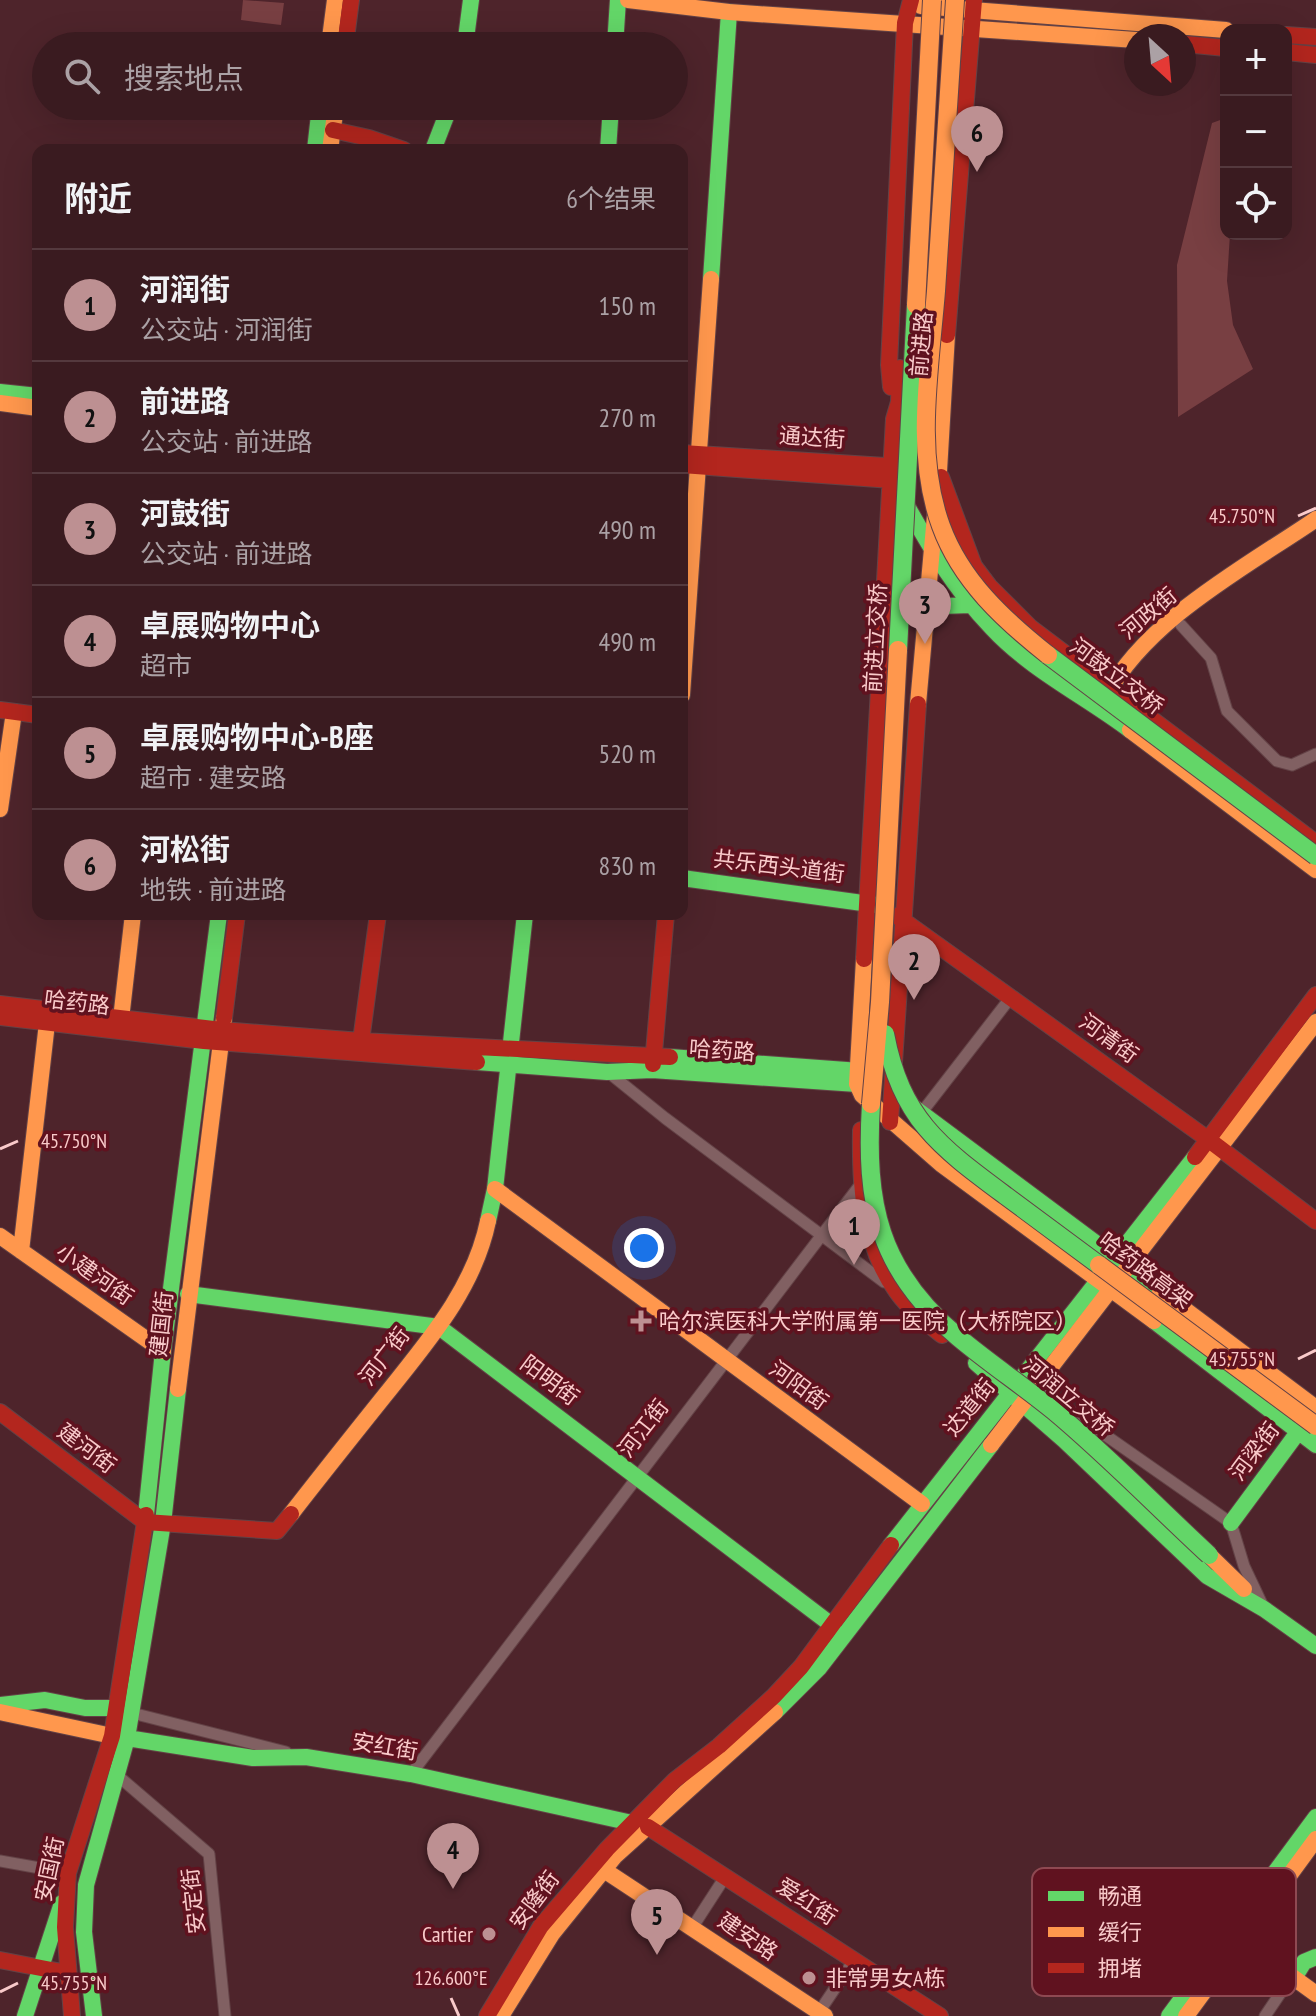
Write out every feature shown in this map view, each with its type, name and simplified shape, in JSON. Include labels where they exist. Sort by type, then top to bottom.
[{"type":"main road","points":[[331,32],[335,0]]},
{"type":"main road","points":[[347,32],[351,0]]},
{"type":"main road","points":[[467,32],[471,0]]},
{"type":"main road","points":[[616,32],[618,0]]},
{"type":"main road","points":[[628,0],[729,12],[912,7],[972,9],[1220,30]]},
{"type":"main road","name":"前进立交桥","points":[[897,1281],[880,1229],[869,1164],[932,0]]},
{"type":"main road","name":"河鼓立交桥","points":[[955,0],[928,404],[927,461],[931,498],[950,547],[976,591],[1034,643],[1316,856]]},
{"type":"main road","name":"前进路","points":[[894,419],[899,402],[915,50],[912,7]]},
{"type":"main road","name":"前进路","points":[[860,1083],[892,473],[894,419],[889,365],[912,7]]},
{"type":"main road","points":[[972,9],[1124,38]]},
{"type":"main road","name":"前进路","points":[[890,1122],[924,622],[939,471],[941,406],[972,9]]},
{"type":"main road","points":[[688,519],[690,460],[729,12]]},
{"type":"main road","points":[[1292,35],[1316,37]]},
{"type":"main road","points":[[1196,45],[1220,47]]},
{"type":"main road","points":[[1292,53],[1316,55]]},
{"type":"main road","points":[[316,144],[318,120]]},
{"type":"main road","points":[[331,144],[334,120]]},
{"type":"main road","points":[[435,144],[445,120]]},
{"type":"main road","points":[[608,144],[610,120]]},
{"type":"main road","points":[[333,130],[383,144]]},
{"type":"main road","points":[[0,392],[32,395]]},
{"type":"main road","points":[[0,403],[32,407]]},
{"type":"main road","name":"通达街","points":[[690,460],[892,473],[939,471]]},
{"type":"main road","points":[[939,471],[974,566],[989,586],[1031,628],[1316,843]]},
{"type":"main road","points":[[892,473],[946,575],[993,630],[1031,662],[1102,709],[1316,870]]},
{"type":"main road","name":"河政街","points":[[1102,709],[1112,688],[1140,647],[1173,620],[1316,519]]},
{"type":"main road","name":"河政街","points":[[1112,688],[1147,652],[1181,625],[1316,532]]},
{"type":"main road","points":[[924,622],[942,606],[970,605]]},
{"type":"main road","points":[[0,809],[7,711],[32,714]]},
{"type":"main road","name":"共乐西头道街","points":[[688,879],[869,902]]},
{"type":"main road","name":"河清街","points":[[869,902],[903,919],[1316,1221]]},
{"type":"main road","points":[[121,1019],[132,920]]},
{"type":"main road","name":"建国街","points":[[120,1737],[188,1294],[213,1035],[219,920]]},
{"type":"main road","name":"建国街","points":[[154,1523],[163,1351],[213,1035],[236,920]]},
{"type":"main road","points":[[361,1041],[377,920]]},
{"type":"main road","name":"河广街","points":[[154,1523],[277,1531],[439,1327],[470,1276],[483,1245],[495,1189],[524,920]]},
{"type":"main road","points":[[653,1063],[665,920]]},
{"type":"main road","points":[[1214,1144],[1316,995]]},
{"type":"main road","name":"哈药路高架","points":[[880,1002],[888,1053],[896,1080],[917,1119],[947,1152],[1307,1429]]},
{"type":"main road","name":"哈药路","points":[[0,1004],[121,1019],[213,1035],[361,1041],[510,1056],[607,1072],[653,1063]]},
{"type":"main road","name":"哈药路","points":[[0,1017],[510,1056],[653,1063],[860,1083]]},
{"type":"main road","points":[[21,1251],[47,1023]]},
{"type":"main road","points":[[1214,1144],[1312,1034]]},
{"type":"main road","points":[[860,1083],[892,1093],[922,1112],[1316,1408]]},
{"type":"main road","points":[[860,1083],[890,1122],[941,1164],[1307,1429],[1316,1445]]},
{"type":"main road","points":[[860,1083],[860,1185],[867,1226],[897,1281],[924,1320],[1018,1398],[1207,1576],[1264,1609],[1316,1646]]},
{"type":"main road","name":"达道街","points":[[640,1825],[773,1715],[819,1668],[1104,1283],[1214,1144]]},
{"type":"main road","name":"河阳街","points":[[495,1189],[922,1504]]},
{"type":"main road","name":"小建河街","points":[[0,1236],[163,1351]]},
{"type":"main road","name":"河润立交桥","points":[[897,1281],[966,1343],[1055,1412],[1264,1609]]},
{"type":"main road","name":"达道街","points":[[640,1825],[675,1780],[719,1746],[774,1696],[833,1626],[922,1504],[1018,1398],[1036,1386],[1104,1283]]},
{"type":"main road","name":"阳明街","points":[[188,1294],[439,1327],[833,1626]]},
{"type":"main road","name":"河梁街","points":[[1231,1523],[1307,1429],[1316,1408]]},
{"type":"main road","name":"建河街","points":[[0,1412],[154,1523]]},
{"type":"main road","points":[[0,1705],[45,1700],[85,1708],[124,1711]]},
{"type":"main road","name":"安红街","points":[[0,1712],[120,1737],[253,1758],[306,1757],[411,1774],[640,1825]]},
{"type":"main road","name":"安国街","points":[[94,2016],[84,1932],[86,1885],[117,1775],[120,1737]]},
{"type":"main road","name":"安国街","points":[[72,2016],[63,1939],[68,1873],[120,1737]]},
{"type":"main road","points":[[1282,1868],[1316,1817]]},
{"type":"main road","name":"安隆街","points":[[501,2016],[552,1934],[640,1825]]},
{"type":"main road","name":"安隆街","points":[[487,2016],[541,1926],[640,1825]]},
{"type":"main road","name":"爱红街","points":[[640,1825],[940,2016]]},
{"type":"main road","points":[[1292,1868],[1316,1839]]},
{"type":"main road","name":"建安路","points":[[604,1870],[822,2014]]},
{"type":"main road","points":[[25,2016],[65,1896]]},
{"type":"main road","points":[[1296,1973],[1304,1962],[1316,1957]]},
{"type":"main road","points":[[0,1960],[67,1973]]},
{"type":"main road","points":[[1296,1979],[1316,1994]]},
{"type":"main road","points":[[1169,2016],[1186,1996]]},
{"type":"main road","points":[[1186,2016],[1199,1996]]},
{"type":"street","points":[[1181,625],[1211,658],[1227,711],[1277,761],[1292,765],[1316,754]]},
{"type":"street","points":[[922,1112],[1011,997]]},
{"type":"street","points":[[607,1072],[822,1235],[897,1281]]},
{"type":"street","name":"河江街","points":[[411,1774],[860,1185]]},
{"type":"street","points":[[1036,1386],[1231,1523],[1244,1566],[1264,1609]]},
{"type":"street","points":[[124,1711],[306,1757]]},
{"type":"street","name":"安定街","points":[[117,1775],[209,1854],[225,2016]]},
{"type":"street","points":[[0,1861],[68,1873]]},
{"type":"street","points":[[692,1928],[725,1877]]},
{"type":"street","points":[[822,2014],[854,1960]]},
{"type":"street","points":[[1265,2016],[1279,1996]]},
{"type":"shaded area","points":[[243,0],[284,3],[281,25],[241,20]]},
{"type":"shaded area","points":[[1220,120],[1220,240],[1230,240],[1227,281],[1233,325],[1253,369],[1178,417],[1177,265],[1212,123]]},
{"type":"traffic: fast","points":[[467,32],[471,0]]},
{"type":"traffic: fast","points":[[616,32],[618,0]]},
{"type":"traffic: fast","points":[[711,279],[729,12]]},
{"type":"traffic: fast","points":[[316,144],[318,120]]},
{"type":"traffic: fast","points":[[435,144],[445,120]]},
{"type":"traffic: fast","points":[[608,144],[610,120]]},
{"type":"traffic: fast","points":[[898,650],[916,305]]},
{"type":"traffic: fast","points":[[0,392],[32,395]]},
{"type":"traffic: fast","points":[[902,497],[942,566],[992,628],[1041,670],[1130,730]]},
{"type":"traffic: fast","points":[[924,622],[942,606],[970,605]]},
{"type":"traffic: fast","points":[[1048,655],[1316,856]]},
{"type":"traffic: fast","points":[[688,879],[877,905]]},
{"type":"traffic: fast","points":[[146,1515],[163,1351],[218,920]]},
{"type":"traffic: fast","points":[[488,1221],[495,1189],[524,920]]},
{"type":"traffic: fast","points":[[885,1034],[901,1088],[913,1110],[943,1146],[1099,1265]]},
{"type":"traffic: fast","points":[[670,1057],[860,1071]]},
{"type":"traffic: fast","points":[[477,1062],[607,1072],[652,1070],[857,1084]]},
{"type":"traffic: fast","points":[[871,1104],[871,1173],[875,1204],[882,1233],[910,1286],[931,1312],[958,1337],[1074,1428],[1209,1555]]},
{"type":"traffic: fast","points":[[909,1104],[1160,1291]]},
{"type":"traffic: fast","points":[[891,1545],[1195,1157]]},
{"type":"traffic: fast","points":[[188,1294],[439,1327],[833,1626]]},
{"type":"traffic: fast","points":[[1154,1321],[1316,1445]]},
{"type":"traffic: fast","points":[[976,1363],[1064,1440],[1207,1576],[1264,1609],[1316,1646]]},
{"type":"traffic: fast","points":[[94,2016],[84,1932],[86,1885],[127,1738],[163,1523],[178,1389]]},
{"type":"traffic: fast","points":[[1231,1523],[1304,1424]]},
{"type":"traffic: fast","points":[[775,1712],[819,1668],[991,1445]]},
{"type":"traffic: fast","points":[[0,1705],[45,1700],[85,1708],[116,1708]]},
{"type":"traffic: fast","points":[[127,1738],[253,1758],[306,1757],[411,1774],[632,1823]]},
{"type":"traffic: fast","points":[[1278,1868],[1316,1817]]},
{"type":"traffic: fast","points":[[25,2016],[62,1903]]},
{"type":"traffic: fast","points":[[1296,1975],[1304,1962],[1316,1957]]},
{"type":"traffic: fast","points":[[1169,2016],[1184,1996]]},
{"type":"traffic: slow","points":[[331,32],[335,0]]},
{"type":"traffic: slow","points":[[628,0],[729,12],[1124,39]]},
{"type":"traffic: slow","points":[[916,305],[932,0]]},
{"type":"traffic: slow","points":[[955,0],[926,410],[928,469],[941,526],[960,564],[1000,613],[1048,655]]},
{"type":"traffic: slow","points":[[921,6],[1220,30]]},
{"type":"traffic: slow","points":[[331,144],[334,120]]},
{"type":"traffic: slow","points":[[688,609],[711,279]]},
{"type":"traffic: slow","points":[[918,704],[939,471],[947,335]]},
{"type":"traffic: slow","points":[[0,403],[32,407]]},
{"type":"traffic: slow","points":[[1106,696],[1124,668],[1172,619],[1316,519]]},
{"type":"traffic: slow","points":[[871,1104],[880,1002],[898,650]]},
{"type":"traffic: slow","points":[[0,809],[14,712]]},
{"type":"traffic: slow","points":[[1130,730],[1316,870]]},
{"type":"traffic: slow","points":[[121,1019],[132,920]]},
{"type":"traffic: slow","points":[[864,959],[857,1084],[862,1095],[941,1164],[1154,1321]]},
{"type":"traffic: slow","points":[[178,1389],[224,1018]]},
{"type":"traffic: slow","points":[[991,1445],[1316,1022]]},
{"type":"traffic: slow","points":[[21,1251],[47,1023]]},
{"type":"traffic: slow","points":[[495,1189],[922,1504]]},
{"type":"traffic: slow","points":[[291,1514],[448,1313],[472,1269],[488,1221]]},
{"type":"traffic: slow","points":[[0,1236],[163,1351]]},
{"type":"traffic: slow","points":[[1099,1265],[1316,1426]]},
{"type":"traffic: slow","points":[[1160,1291],[1316,1408]]},
{"type":"traffic: slow","points":[[1209,1555],[1244,1589]]},
{"type":"traffic: slow","points":[[0,1712],[112,1736]]},
{"type":"traffic: slow","points":[[501,2016],[552,1934],[615,1856],[775,1712]]},
{"type":"traffic: slow","points":[[1295,1868],[1316,1839]]},
{"type":"traffic: slow","points":[[604,1870],[825,2016]]},
{"type":"traffic: slow","points":[[1296,1980],[1316,1994]]},
{"type":"traffic: slow","points":[[1186,2016],[1201,1996]]},
{"type":"traffic: jam","points":[[347,32],[351,0]]},
{"type":"traffic: jam","points":[[891,387],[889,365],[905,23],[911,0]]},
{"type":"traffic: jam","points":[[947,335],[974,0]]},
{"type":"traffic: jam","points":[[1292,35],[1316,37]]},
{"type":"traffic: jam","points":[[1196,45],[1220,47]]},
{"type":"traffic: jam","points":[[1292,53],[1316,55]]},
{"type":"traffic: jam","points":[[333,130],[386,144]]},
{"type":"traffic: jam","points":[[864,959],[894,419],[899,402],[900,368]]},
{"type":"traffic: jam","points":[[688,453],[901,467]]},
{"type":"traffic: jam","points":[[688,465],[892,480]]},
{"type":"traffic: jam","points":[[941,477],[974,566],[989,586],[1031,628],[1316,843]]},
{"type":"traffic: jam","points":[[890,1122],[918,704]]},
{"type":"traffic: jam","points":[[0,710],[32,714]]},
{"type":"traffic: jam","points":[[897,916],[1209,1140],[1316,1221]]},
{"type":"traffic: jam","points":[[224,1018],[236,920]]},
{"type":"traffic: jam","points":[[361,1041],[377,920]]},
{"type":"traffic: jam","points":[[653,1064],[665,920]]},
{"type":"traffic: jam","points":[[1195,1157],[1316,995]]},
{"type":"traffic: jam","points":[[0,1004],[222,1030],[361,1041],[670,1057]]},
{"type":"traffic: jam","points":[[0,1017],[204,1041],[477,1062]]},
{"type":"traffic: jam","points":[[861,1130],[863,1193],[870,1235],[877,1255],[902,1298],[942,1335]]},
{"type":"traffic: jam","points":[[0,1412],[145,1522],[277,1531],[291,1514]]},
{"type":"traffic: jam","points":[[72,2016],[65,1927],[68,1873],[112,1736],[146,1515]]},
{"type":"traffic: jam","points":[[487,2016],[541,1926],[607,1849],[675,1780],[719,1746],[774,1696],[801,1667],[891,1545]]},
{"type":"traffic: jam","points":[[648,1827],[940,2016]]},
{"type":"traffic: jam","points":[[0,1960],[67,1973]]},
{"type":"place","name":"河松街","points":[[977,172]]},
{"type":"place","name":"河鼓街","points":[[925,644]]},
{"type":"place","name":"前进路","points":[[914,1000]]},
{"type":"place","name":"河润街","points":[[854,1265]]},
{"type":"place","name":"哈尔滨医科大学附属第一医院（大桥院区）","points":[[641,1321]]},
{"type":"place","name":"卓展购物中心","points":[[453,1889]]},
{"type":"place","name":"Cartier","points":[[489,1934]]},
{"type":"place","name":"卓展购物中心-B座","points":[[657,1955]]},
{"type":"place","name":"非常男女A栋","points":[[809,1978]]}]
